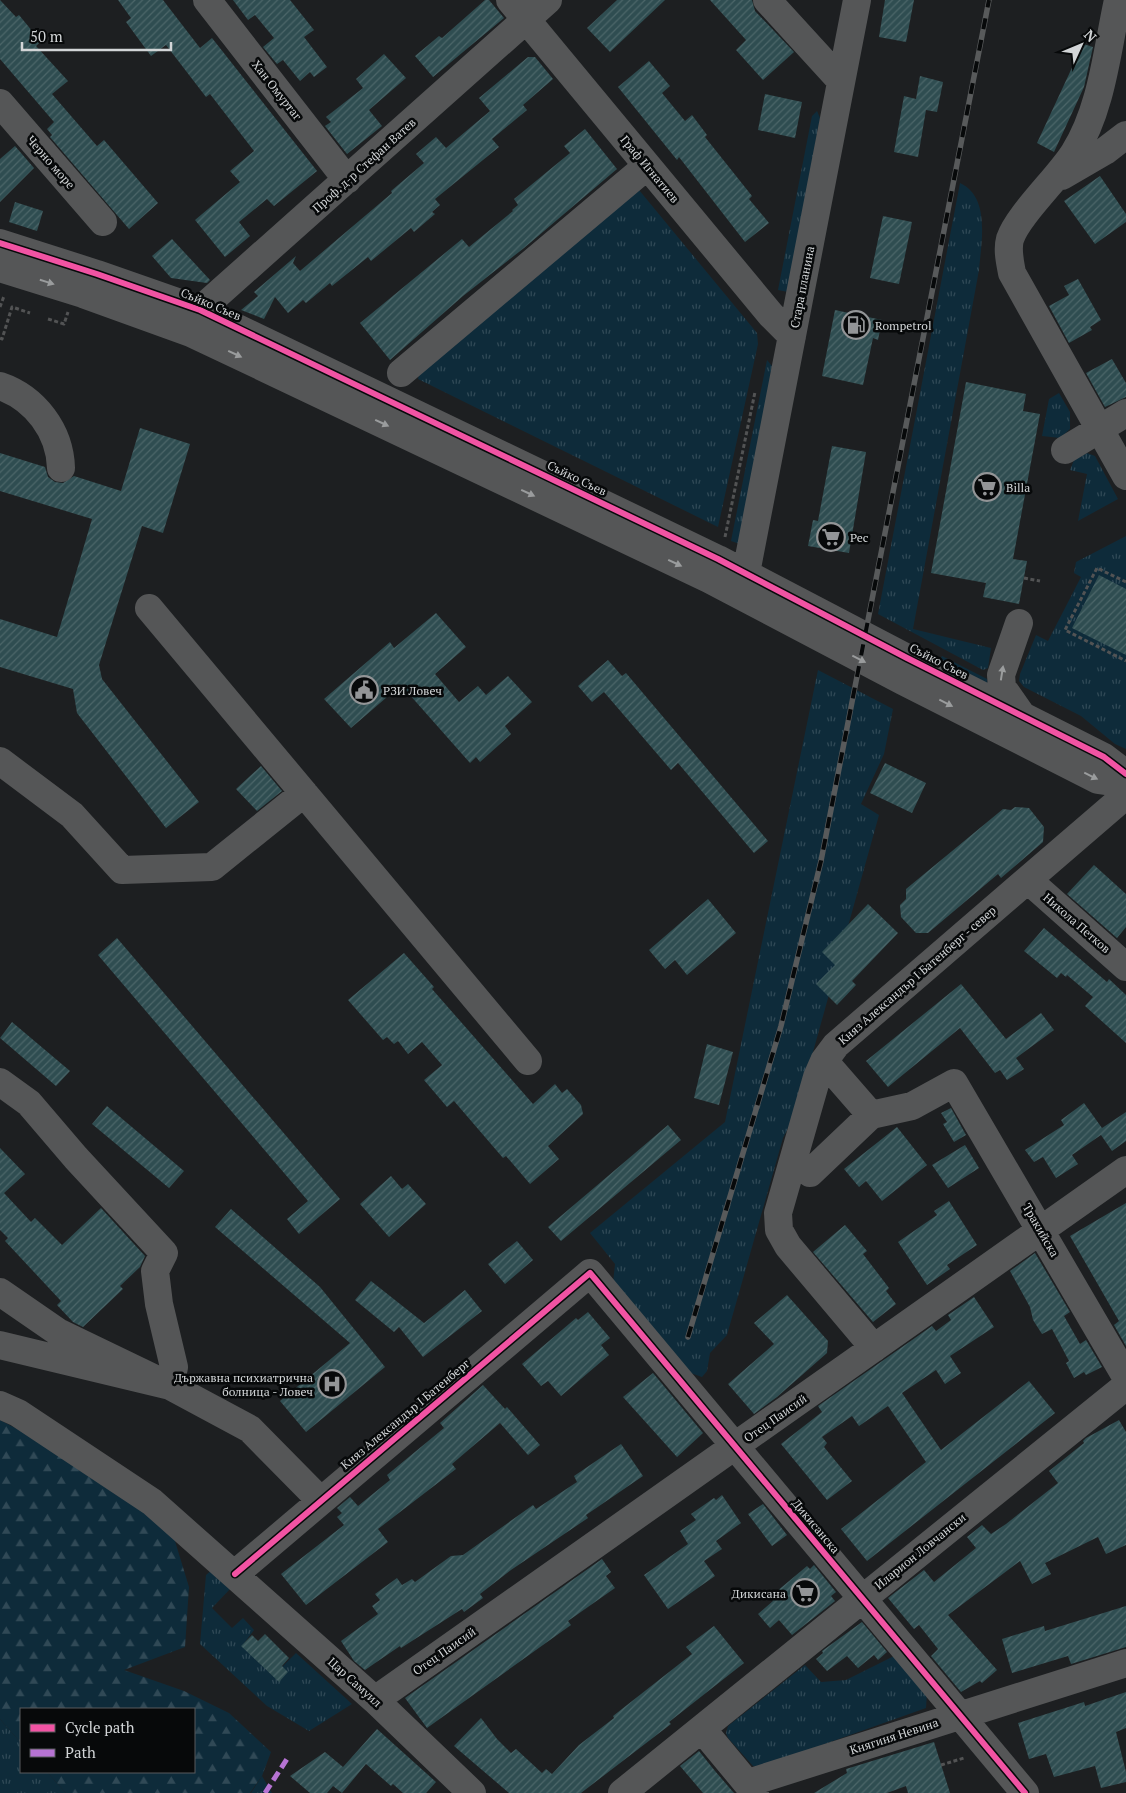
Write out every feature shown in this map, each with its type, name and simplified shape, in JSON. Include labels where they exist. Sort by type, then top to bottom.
[{"type":"street","name":"Хан Омуртаг","points":[[207,0],[347,180]]},
{"type":"street","name":"Проф. д-р Стефан Ватев","points":[[195,321],[347,180],[519,10],[548,0]]},
{"type":"street","points":[[767,0],[841,81]]},
{"type":"street","name":"Стара планина","points":[[742,584],[857,0]]},
{"type":"street","points":[[1118,0],[1095,105],[1087,129],[1074,153],[1020,223],[1010,239],[1009,255],[1012,273],[1126,476]]},
{"type":"street","name":"Граф Игнатиев","points":[[519,10],[771,315],[792,336]]},
{"type":"street","name":"Черно море","points":[[0,102],[103,222]]},
{"type":"street","points":[[1052,182],[1105,151],[1126,135]]},
{"type":"street","points":[[401,373],[648,166]]},
{"type":"street","name":"Съйко Съев","points":[[0,243],[97,274],[195,321],[742,584],[905,670],[1098,780],[1126,784]]},
{"type":"street","name":"Съйко Съев","points":[[0,268],[83,294],[195,321]]},
{"type":"street","points":[[0,386],[35,406],[52,429],[61,454],[61,468]]},
{"type":"street","points":[[1065,450],[1126,412]]},
{"type":"street","points":[[149,608],[528,1061]]},
{"type":"street","points":[[1020,623],[1001,675],[1002,687],[1022,715]]},
{"type":"street","name":"Съйко Съев","points":[[905,670],[1022,715],[1108,759],[1126,774]]},
{"type":"street","points":[[0,762],[72,815],[122,870],[212,867],[304,793]]},
{"type":"street","name":"Княз Александър I Батенберг - север","points":[[874,1348],[788,1246],[779,1230],[778,1213],[817,1077],[824,1061],[836,1045],[1126,795]]},
{"type":"street","name":"Никола Петков","points":[[1028,880],[1126,967]]},
{"type":"street","points":[[810,1173],[871,1115],[824,1061]]},
{"type":"street","points":[[0,1082],[29,1103],[76,1158],[164,1253],[155,1271],[159,1304],[174,1367],[170,1386]]},
{"type":"street","name":"Тракийска","points":[[871,1115],[912,1106],[954,1082],[1126,1377]]},
{"type":"street","name":"Отец Паисий","points":[[375,1700],[1126,1170]]},
{"type":"street","name":"Дикисанска","points":[[590,1273],[1021,1790]]},
{"type":"street","name":"Княз Александър I Батенберг","points":[[235,1574],[590,1273]]},
{"type":"street","points":[[0,1292],[58,1332],[170,1386],[250,1429],[320,1500]]},
{"type":"street","points":[[0,1345],[170,1386]]},
{"type":"street","name":"Иларион Ловчански","points":[[622,1793],[861,1598],[1126,1386]]},
{"type":"street","name":"Цар Самуил","points":[[0,1405],[18,1413],[152,1502],[375,1700],[472,1793]]},
{"type":"street","name":"Княгиня Невина","points":[[752,1788],[959,1714],[1126,1663]]},
{"type":"street","points":[[702,1729],[752,1788]]},
{"type":"path","points":[[0,307],[4,296]]},
{"type":"path","points":[[0,338],[2,339],[12,308],[30,313]]},
{"type":"path","points":[[48,319],[64,324]]},
{"type":"path","points":[[725,539],[757,384]]},
{"type":"path","points":[[1126,582],[1097,568],[1065,630],[1126,661]]},
{"type":"path","points":[[1024,578],[1040,581]]},
{"type":"path","points":[[941,1765],[956,1761]]},
{"type":"green space","points":[[817,111],[820,118],[788,292],[778,290],[812,116]]},
{"type":"green space","points":[[960,183],[970,190],[980,210],[982,235],[979,270],[913,629],[991,648],[988,668],[983,670],[878,614]]},
{"type":"green space","points":[[639,190],[757,333],[758,344],[718,527],[418,379],[419,375]]},
{"type":"green space","points":[[767,360],[772,366],[740,544],[731,541]]},
{"type":"green space","points":[[1059,393],[1070,412],[1070,429],[1060,438],[1042,436],[1049,399]]},
{"type":"green space","points":[[1087,453],[1095,456],[1118,499],[1078,521],[1087,474],[1070,470],[1074,460]]},
{"type":"green space","points":[[1126,536],[1126,749],[1115,744],[1081,716],[1024,687],[1019,681],[1036,635],[1048,641],[1081,577],[1074,573],[1076,562]]},
{"type":"green space","points":[[942,656],[987,679],[988,685],[939,661]]},
{"type":"green space","points":[[818,670],[893,709],[884,754],[861,804],[879,815],[796,1113],[783,1138],[727,1335],[710,1353],[707,1371],[702,1377],[685,1371],[613,1283],[615,1264],[590,1233],[725,1122]]},
{"type":"green space","points":[[0,1420],[40,1441],[171,1528],[189,1587],[185,1647],[124,1670],[184,1691],[229,1713],[271,1752],[262,1776],[250,1793],[66,1793],[48,1773],[195,1773],[195,1708],[20,1708],[20,1742],[0,1719]]},
{"type":"green space","points":[[213,1569],[231,1588],[212,1608],[232,1628],[243,1618],[254,1630],[242,1646],[273,1676],[296,1653],[352,1704],[309,1731],[267,1706],[200,1644],[206,1575]]},
{"type":"green space","points":[[896,1655],[927,1693],[926,1708],[760,1767],[753,1766],[728,1738],[726,1733],[728,1726],[805,1665],[821,1682],[846,1680]]},
{"type":"green space","points":[[0,1719],[20,1742],[20,1773],[48,1773],[66,1793],[0,1793]]},
{"type":"green space","points":[[262,1776],[272,1793],[251,1793]]},
{"type":"building","points":[[0,0],[16,17],[19,15],[33,32],[31,34],[39,43],[36,46],[68,81],[52,94],[97,146],[104,140],[158,203],[129,229],[50,137],[52,135],[47,129],[54,122],[0,59]]},
{"type":"building","points":[[118,0],[163,0],[200,48],[212,38],[317,171],[274,206],[267,199],[239,222],[250,236],[225,257],[195,220],[240,182],[230,171],[254,151],[210,94],[206,97],[166,45],[151,56],[126,22],[131,18]]},
{"type":"building","points":[[233,0],[290,0],[314,30],[304,37],[327,67],[314,77],[310,72],[300,81],[283,60],[277,64],[263,47],[274,38],[255,15],[248,20]]},
{"type":"building","points":[[485,0],[489,0],[504,18],[433,77],[415,56],[439,36],[442,38]]},
{"type":"building","points":[[617,0],[665,0],[610,52],[587,28]]},
{"type":"building","points":[[710,0],[752,0],[755,11],[794,52],[763,80],[736,50],[746,40]]},
{"type":"building","points":[[885,0],[914,0],[906,42],[879,37]]},
{"type":"building","points":[[1083,44],[1093,47],[1084,87],[1054,152],[1037,143]]},
{"type":"building","points":[[384,54],[406,78],[369,110],[382,126],[347,154],[325,126],[331,122],[326,117],[363,88],[356,79]]},
{"type":"building","points":[[528,57],[535,57],[553,79],[523,105],[527,110],[492,139],[499,147],[435,199],[440,205],[432,212],[435,214],[414,232],[411,228],[371,261],[368,257],[332,286],[330,283],[306,303],[303,300],[288,313],[275,297],[264,319],[241,310],[258,296],[254,292],[296,256],[293,263],[300,271],[392,193],[391,191],[424,163],[416,154],[436,137],[446,148],[490,111],[479,98]]},
{"type":"building","points":[[649,61],[670,86],[662,93],[685,121],[692,115],[707,135],[705,137],[752,196],[749,199],[769,223],[745,242],[679,157],[677,160],[618,87]]},
{"type":"building","points":[[920,76],[943,82],[937,112],[926,110],[918,157],[894,152],[904,96],[916,99]]},
{"type":"building","points":[[765,94],[802,102],[795,138],[758,130]]},
{"type":"building","points":[[585,129],[617,169],[524,248],[463,296],[390,360],[360,323],[462,239],[469,247],[513,211],[518,205],[514,199],[570,153],[564,146]]},
{"type":"building","points":[[15,146],[34,168],[0,202],[0,159]]},
{"type":"building","points":[[1100,176],[1126,214],[1126,222],[1095,244],[1064,201]]},
{"type":"building","points":[[15,202],[43,211],[37,231],[9,222]]},
{"type":"building","points":[[883,216],[912,222],[899,284],[870,278]]},
{"type":"building","points":[[172,239],[210,280],[207,283],[171,278],[152,256]]},
{"type":"building","points":[[1078,279],[1101,320],[1090,327],[1092,330],[1069,343],[1049,306],[1069,295],[1064,286]]},
{"type":"building","points":[[835,310],[882,320],[878,340],[873,338],[863,385],[822,376]]},
{"type":"building","points":[[1112,359],[1126,383],[1126,397],[1105,407],[1086,373]]},
{"type":"building","name":"Billa","points":[[966,382],[1026,394],[1023,411],[1040,414],[1013,559],[1027,561],[1019,604],[983,597],[986,583],[931,573]]},
{"type":"building","points":[[140,428],[190,444],[163,533],[142,526],[99,665],[102,679],[199,802],[166,828],[77,713],[73,689],[0,667],[0,619],[57,637],[92,519],[0,491],[0,453],[45,467],[48,477],[55,482],[63,483],[74,476],[121,491]]},
{"type":"building","points":[[832,446],[866,452],[849,553],[808,546],[813,520],[818,521]]},
{"type":"building","points":[[1099,575],[1126,589],[1126,655],[1072,628]]},
{"type":"building","name":"РЗИ Ловеч","points":[[436,613],[466,647],[435,674],[459,702],[478,686],[486,695],[508,676],[532,702],[505,726],[511,734],[480,762],[476,757],[470,763],[401,685],[351,728],[324,699],[390,642],[394,648]]},
{"type":"building","points":[[608,660],[622,676],[626,673],[768,841],[754,853],[678,763],[671,770],[604,692],[592,702],[578,686]]},
{"type":"building","points":[[885,763],[926,783],[912,813],[870,793]]},
{"type":"building","points":[[261,766],[282,791],[257,811],[236,789]]},
{"type":"building","points":[[1015,807],[1029,808],[1044,827],[1043,842],[1001,878],[998,874],[928,933],[916,933],[901,917],[900,905],[906,899],[906,889],[1003,809],[1011,810]]},
{"type":"building","points":[[1094,865],[1126,894],[1126,927],[1117,938],[1067,894]]},
{"type":"building","points":[[708,899],[736,933],[687,975],[675,960],[665,969],[649,950]]},
{"type":"building","points":[[868,904],[898,933],[852,981],[856,985],[837,1005],[816,984],[835,965],[822,952]]},
{"type":"building","points":[[1044,928],[1107,982],[1109,979],[1126,995],[1126,1043],[1085,1006],[1093,997],[1067,975],[1066,977],[1061,973],[1057,978],[1024,951]]},
{"type":"building","points":[[117,938],[340,1199],[299,1234],[287,1219],[308,1201],[98,955]]},
{"type":"building","points":[[404,953],[434,987],[432,989],[533,1104],[555,1084],[562,1093],[567,1089],[581,1105],[583,1114],[548,1146],[559,1159],[530,1184],[506,1156],[503,1158],[454,1101],[447,1107],[424,1080],[442,1065],[422,1042],[408,1054],[398,1041],[394,1044],[387,1037],[383,1040],[348,1000]]},
{"type":"building","points":[[961,984],[1006,1039],[1041,1013],[1054,1030],[1016,1058],[1024,1069],[1007,1080],[1000,1070],[995,1073],[960,1028],[888,1087],[866,1061]]},
{"type":"building","points":[[12,1022],[70,1071],[56,1086],[0,1038]]},
{"type":"building","points":[[707,1044],[733,1052],[719,1105],[694,1098]]},
{"type":"building","points":[[1084,1103],[1102,1128],[1126,1112],[1126,1141],[1112,1151],[1101,1135],[1072,1155],[1078,1164],[1056,1178],[1043,1157],[1034,1162],[1025,1150],[1064,1125],[1061,1120]]},
{"type":"building","points":[[107,1106],[184,1171],[169,1188],[92,1124]]},
{"type":"building","points":[[951,1108],[966,1135],[954,1142],[943,1124],[947,1122],[941,1113]]},
{"type":"building","points":[[668,1125],[681,1140],[561,1241],[548,1227]]},
{"type":"building","points":[[897,1127],[927,1165],[882,1201],[866,1181],[859,1187],[844,1169]]},
{"type":"building","points":[[965,1145],[979,1168],[948,1188],[932,1165]]},
{"type":"building","points":[[0,1148],[25,1174],[4,1193],[31,1222],[35,1218],[62,1245],[101,1208],[145,1256],[140,1267],[120,1286],[123,1289],[83,1327],[73,1322],[57,1305],[61,1301],[5,1241],[8,1238],[0,1230]]},
{"type":"building","points":[[391,1176],[402,1189],[408,1184],[426,1204],[389,1237],[360,1204]]},
{"type":"building","points":[[949,1201],[977,1245],[947,1265],[950,1269],[927,1285],[898,1242],[937,1215],[934,1211]]},
{"type":"building","points":[[1126,1203],[1126,1346],[1114,1325],[1119,1321],[1070,1236]]},
{"type":"building","points":[[231,1209],[320,1287],[385,1367],[306,1432],[280,1401],[350,1343],[215,1227]]},
{"type":"building","points":[[845,1225],[867,1251],[863,1254],[889,1288],[886,1291],[896,1304],[873,1322],[813,1252]]},
{"type":"building","points":[[517,1241],[533,1260],[505,1284],[488,1264]]},
{"type":"building","points":[[1035,1253],[1070,1312],[1064,1316],[1080,1344],[1086,1340],[1102,1367],[1086,1375],[1084,1372],[1074,1378],[1066,1363],[1069,1361],[1052,1329],[1042,1334],[1033,1320],[1030,1307],[1010,1271]]},
{"type":"building","points":[[371,1281],[424,1323],[465,1290],[482,1311],[423,1357],[399,1327],[394,1332],[355,1300]]},
{"type":"building","points":[[787,1295],[828,1341],[827,1353],[777,1397],[754,1414],[728,1384],[774,1344],[754,1323]]},
{"type":"building","points":[[974,1297],[994,1327],[950,1356],[961,1373],[945,1384],[936,1370],[902,1393],[941,1450],[1029,1381],[1055,1413],[867,1561],[841,1529],[926,1462],[888,1406],[859,1426],[852,1416],[822,1437],[827,1443],[824,1447],[852,1481],[827,1500],[781,1444],[822,1412],[818,1406],[932,1326],[936,1331],[951,1320],[948,1315]]},
{"type":"building","points":[[588,1312],[610,1338],[601,1345],[609,1355],[561,1396],[548,1381],[541,1386],[522,1364],[576,1318],[578,1320]]},
{"type":"building","points":[[653,1373],[703,1433],[677,1457],[623,1397]]},
{"type":"building","points":[[483,1385],[505,1409],[507,1407],[540,1445],[528,1455],[500,1423],[452,1464],[456,1469],[378,1529],[388,1542],[306,1605],[281,1574],[344,1525],[337,1517],[342,1513],[337,1508],[350,1497],[358,1506],[390,1480],[387,1475],[444,1428],[440,1423]]},
{"type":"building","points":[[1119,1420],[1126,1432],[1126,1545],[1106,1554],[1098,1537],[1045,1563],[1051,1574],[1032,1584],[1020,1561],[948,1615],[997,1670],[982,1683],[980,1681],[961,1692],[931,1656],[938,1649],[919,1625],[914,1629],[888,1598],[924,1570],[934,1582],[976,1548],[967,1537],[982,1525],[991,1534],[1006,1524],[1058,1483],[1049,1471],[1084,1443],[1083,1441],[1086,1438]]},
{"type":"building","points":[[621,1444],[643,1476],[586,1515],[588,1518],[511,1570],[480,1594],[483,1598],[464,1612],[462,1609],[401,1648],[400,1646],[365,1670],[354,1661],[341,1641],[378,1614],[372,1606],[380,1600],[375,1594],[397,1578],[402,1585],[412,1579],[415,1582],[451,1556],[463,1555],[533,1505],[536,1509],[577,1482],[574,1476]]},
{"type":"building","points":[[722,1495],[741,1523],[716,1541],[722,1549],[704,1561],[715,1576],[668,1609],[644,1575],[688,1544],[680,1531],[696,1520],[691,1514],[714,1498],[716,1500]]},
{"type":"building","points":[[763,1504],[787,1535],[772,1546],[748,1514]]},
{"type":"building","points":[[602,1559],[611,1572],[606,1576],[615,1588],[568,1621],[571,1625],[427,1728],[405,1698]]},
{"type":"building","points":[[814,1565],[836,1592],[831,1596],[835,1601],[792,1635],[779,1620],[770,1628],[758,1614],[773,1601],[770,1597],[807,1566],[810,1569]]},
{"type":"building","points":[[1126,1606],[1126,1647],[1071,1664],[1068,1656],[1012,1673],[1002,1639],[1044,1626],[1045,1631]]},
{"type":"building","points":[[862,1622],[887,1652],[878,1660],[874,1655],[858,1668],[847,1656],[827,1671],[816,1659],[823,1653],[822,1651]]},
{"type":"building","points":[[714,1626],[744,1663],[669,1722],[671,1724],[581,1793],[509,1793],[454,1746],[481,1718],[497,1739],[511,1753],[516,1749],[542,1773],[546,1769],[552,1774],[579,1745],[692,1654],[686,1647]]},
{"type":"building","points":[[265,1634],[289,1658],[282,1666],[288,1672],[279,1682],[241,1646],[252,1635],[258,1641]]},
{"type":"building","points":[[1126,1692],[1126,1728],[1116,1732],[1126,1772],[1126,1782],[1101,1788],[1095,1766],[1054,1777],[1046,1754],[1029,1759],[1018,1723],[1084,1702],[1085,1706]]},
{"type":"building","points":[[377,1729],[436,1782],[426,1793],[403,1793],[393,1784],[391,1786],[366,1764],[342,1793],[333,1786],[327,1793],[310,1793],[290,1776],[325,1752],[343,1767]]},
{"type":"building","points":[[934,1742],[950,1793],[908,1793],[906,1786],[887,1793],[814,1793],[847,1773],[846,1769]]},
{"type":"building","points":[[699,1751],[734,1793],[703,1793],[680,1766]]},
{"type":"railway","points":[[688,1337],[781,1026],[821,861],[989,0]]},
{"type":"marked path","points":[[265,1793],[287,1759]]},
{"type":"cycle path","points":[[0,243],[200,310],[718,559],[907,658],[1104,757],[1126,774]]},
{"type":"cycle path","points":[[235,1574],[590,1273],[1025,1793]]},
{"type":"place","name":"Rompetrol","points":[[856,325]]},
{"type":"place","name":"Billa","points":[[987,487]]},
{"type":"place","name":"Рес","points":[[831,537]]},
{"type":"place","name":"РЗИ Ловеч","points":[[364,690]]},
{"type":"place","name":"Държавна психиатрична болница - Ловеч","points":[[332,1384]]},
{"type":"place","name":"Дикисана","points":[[805,1593]]}]
